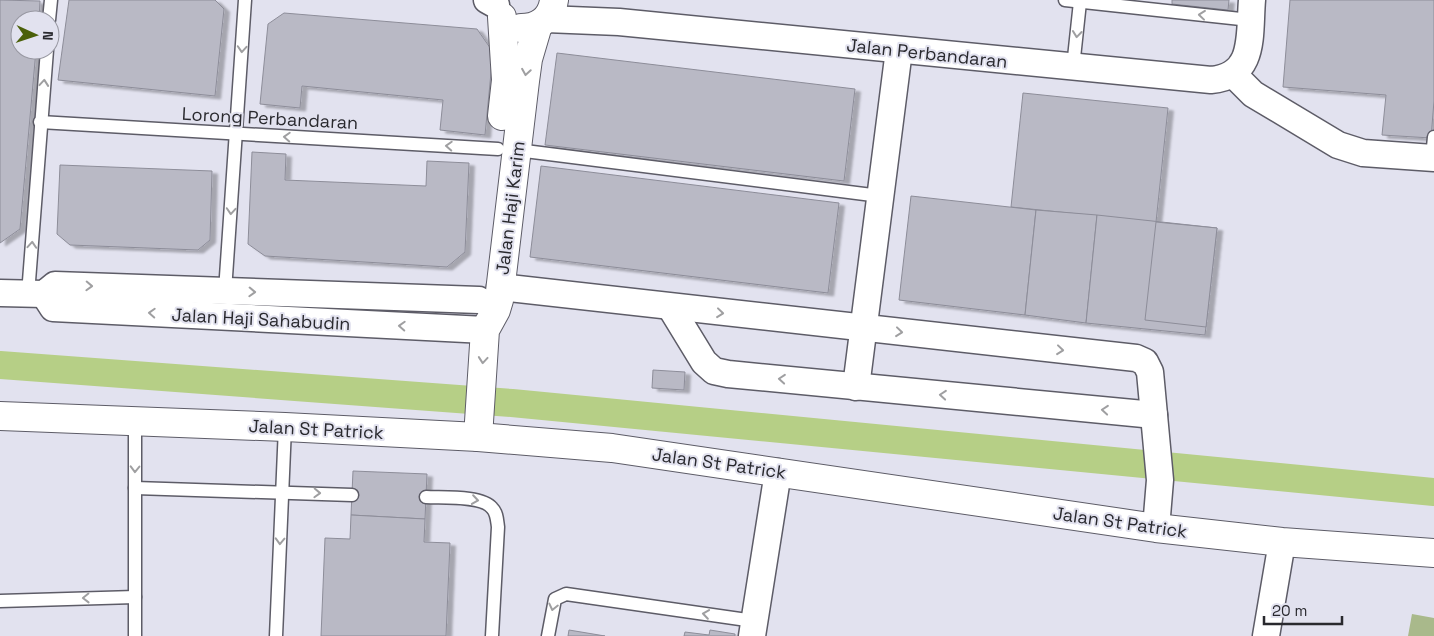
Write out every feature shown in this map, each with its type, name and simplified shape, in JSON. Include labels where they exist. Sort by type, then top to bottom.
[{"type":"street","name":"Jalan Perbandaran","points":[[566,0],[586,12],[619,22]]},
{"type":"street","points":[[495,6],[519,28],[546,15]]},
{"type":"street","name":"Jalan Haji Karim","points":[[495,6],[506,80],[507,150]]},
{"type":"street","points":[[1251,10],[1247,55],[1242,66],[1234,75],[1253,94],[1338,145],[1363,153],[1433,151]]},
{"type":"street","name":"Jalan Perbandaran","points":[[546,15],[1211,80],[1234,75]]},
{"type":"street","name":"Jalan Haji Karim","points":[[485,330],[507,150],[528,59],[546,15]]},
{"type":"street","points":[[856,386],[900,50]]},
{"type":"street","name":"Jalan Haji Sahabudin","points":[[0,293],[36,294],[55,285],[446,299],[490,294],[672,308],[1136,358],[1145,362],[1150,372],[1160,471],[1156,528]]},
{"type":"street","name":"Jalan Haji Sahabudin","points":[[36,294],[53,308],[485,330]]},
{"type":"street","points":[[444,328],[446,299]]},
{"type":"street","points":[[672,308],[704,362],[714,371],[728,374],[1154,415]]},
{"type":"street","points":[[478,437],[485,330]]},
{"type":"street","name":"Jalan St Patrick","points":[[0,416],[135,420],[478,437],[612,448],[1156,528],[1282,542],[1434,553]]},
{"type":"street","points":[[753,628],[778,472]]},
{"type":"street","points":[[1266,636],[1282,542]]},
{"type":"lane","points":[[225,291],[245,0]]},
{"type":"lane","points":[[1065,0],[1251,10]]},
{"type":"lane","points":[[1073,67],[1080,2]]},
{"type":"lane","points":[[36,294],[40,122],[45,60]]},
{"type":"lane","name":"Lorong Perbandaran","points":[[40,122],[507,150],[880,196]]},
{"type":"lane","points":[[135,420],[135,636]]},
{"type":"lane","points":[[276,636],[285,427]]},
{"type":"lane","points":[[135,488],[352,495]]},
{"type":"lane","points":[[426,498],[486,502],[496,515],[498,527],[492,636]]},
{"type":"lane","points":[[548,636],[555,599],[566,594],[753,628]]},
{"type":"lane","points":[[0,601],[135,597]]},
{"type":"green space","points":[[1412,614],[1434,618],[1434,636],[1408,636]]},
{"type":"building","points":[[0,0],[40,1],[40,10],[10,10],[10,60],[35,60],[20,229],[0,243]]},
{"type":"building","points":[[69,0],[215,0],[224,9],[215,96],[58,80]]},
{"type":"building","points":[[1172,0],[1229,0],[1228,10],[1172,4]]},
{"type":"building","points":[[1290,0],[1434,0],[1434,101],[1431,138],[1382,135],[1386,95],[1283,87]]},
{"type":"building","points":[[284,13],[477,29],[493,52],[485,135],[440,130],[443,100],[302,86],[300,108],[260,104],[268,24]]},
{"type":"building","points":[[557,53],[855,89],[844,181],[545,145]]},
{"type":"building","points":[[1023,93],[1168,108],[1156,222],[1011,207]]},
{"type":"building","points":[[252,152],[286,154],[285,180],[426,186],[427,161],[469,163],[465,252],[447,267],[265,256],[248,244]]},
{"type":"building","points":[[60,165],[212,171],[210,240],[198,250],[70,245],[57,234]]},
{"type":"building","points":[[541,166],[839,203],[828,293],[530,257]]},
{"type":"building","points":[[911,196],[1036,210],[1025,315],[899,300]]},
{"type":"building","points":[[1036,210],[1097,215],[1086,323],[1025,315]]},
{"type":"building","points":[[1097,215],[1217,228],[1205,335],[1086,323]]},
{"type":"building","points":[[1156,222],[1217,228],[1206,327],[1145,320]]},
{"type":"building","points":[[653,370],[685,372],[684,390],[652,388]]},
{"type":"building","points":[[353,471],[427,474],[425,519],[351,515]]},
{"type":"building","points":[[351,515],[425,519],[424,542],[450,543],[446,636],[321,636],[325,538],[350,539]]},
{"type":"building","points":[[569,630],[605,636],[568,636]]},
{"type":"building","points":[[710,630],[735,634],[735,636],[684,636],[685,632],[709,635]]},
{"type":"waterway","points":[[0,365],[512,403],[1434,492]]}]
